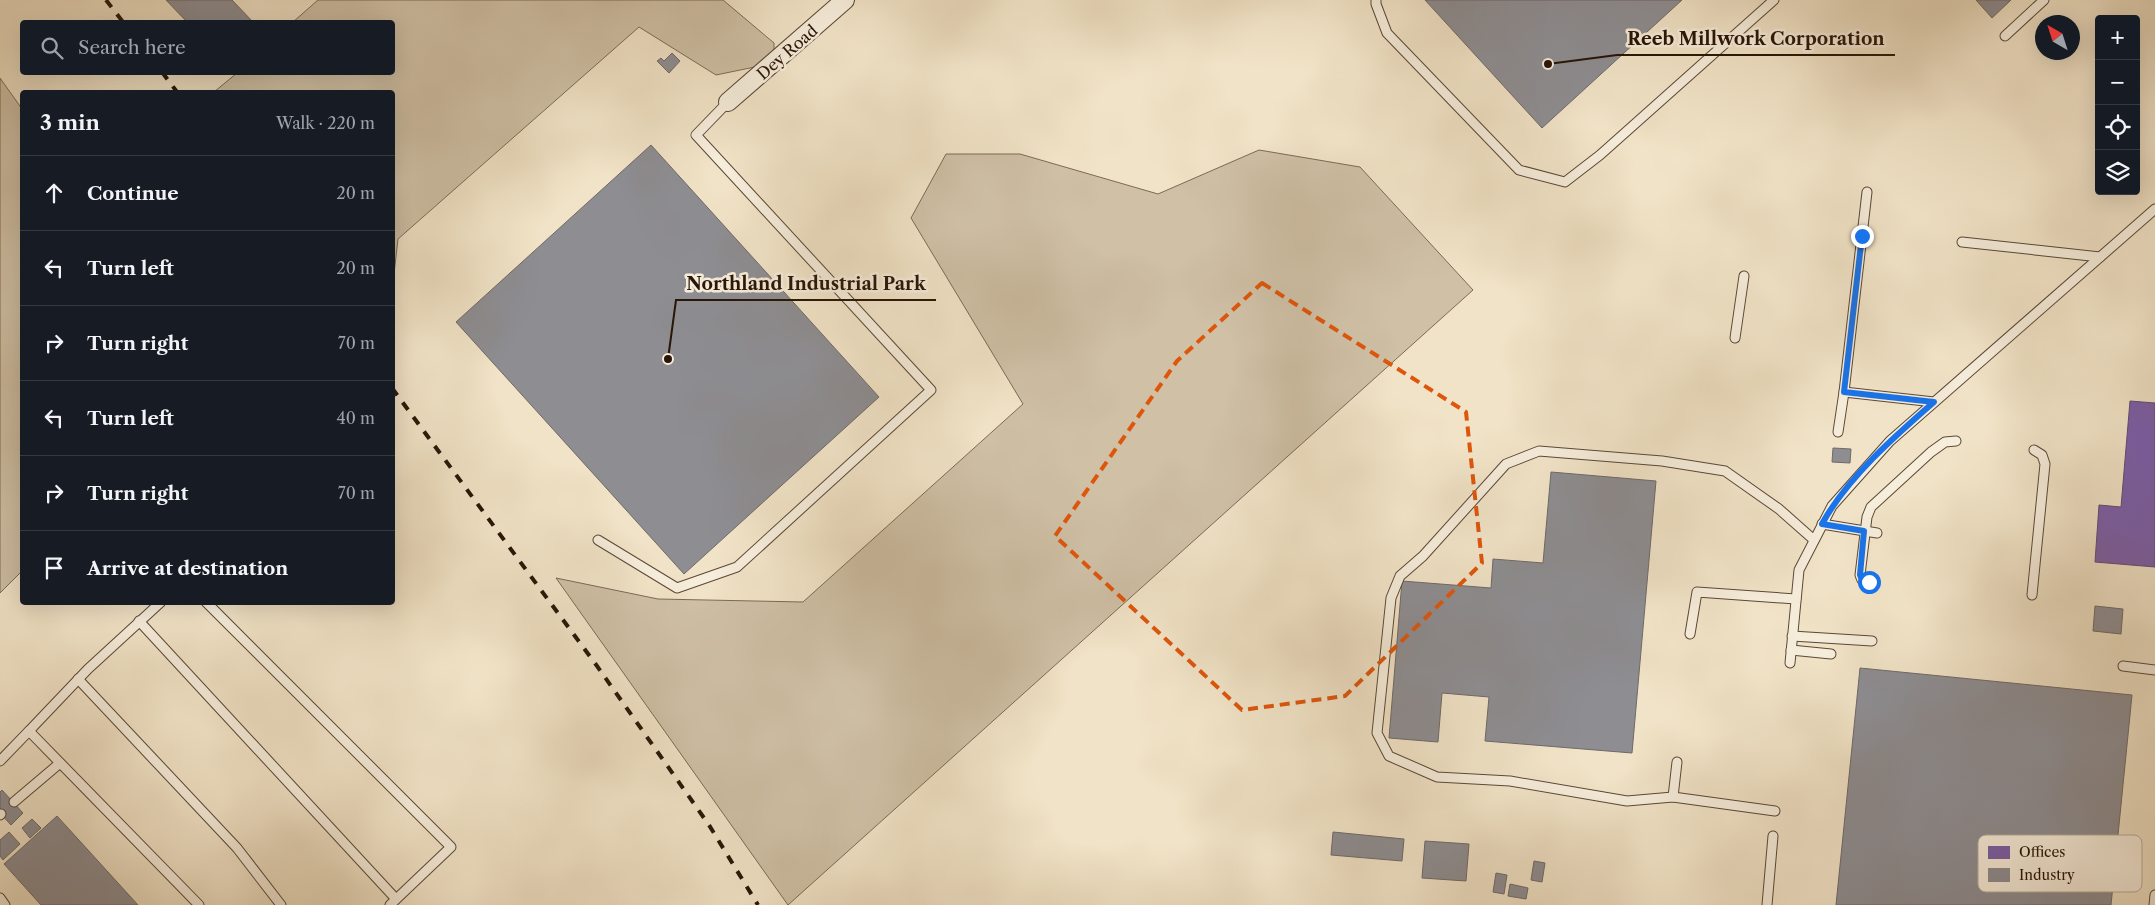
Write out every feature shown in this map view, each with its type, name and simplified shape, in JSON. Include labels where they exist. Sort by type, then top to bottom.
[{"type":"street","name":"Dey Road","points":[[728,102],[846,0]]},
{"type":"lane","points":[[1376,0],[1387,33],[1519,170],[1565,182],[1600,155],[1774,0]]},
{"type":"lane","points":[[2005,36],[2044,0]]},
{"type":"lane","points":[[598,540],[676,588],[737,567],[931,390],[696,135],[728,102]]},
{"type":"lane","points":[[1838,432],[1867,192]]},
{"type":"lane","points":[[1790,663],[1799,570],[1832,506],[1890,441],[2155,209]]},
{"type":"lane","points":[[1962,242],[2100,257]]},
{"type":"lane","points":[[1735,338],[1744,276]]},
{"type":"lane","points":[[1844,392],[1934,402]]},
{"type":"lane","points":[[1869,582],[1862,580],[1860,575],[1864,531],[1867,516],[1872,507],[1931,452],[1946,442],[1956,441]]},
{"type":"lane","points":[[2032,595],[2045,464],[2042,455],[2034,450]]},
{"type":"lane","points":[[1775,812],[1673,796],[1627,801],[1510,781],[1437,777],[1389,756],[1377,733],[1391,598],[1400,576],[1423,556],[1506,464],[1538,451],[1662,460],[1725,471],[1779,509],[1814,540]]},
{"type":"lane","points":[[1822,524],[1877,533]]},
{"type":"lane","points":[[1690,634],[1697,592],[1796,599]]},
{"type":"lane","points":[[0,761],[78,679],[158,605]]},
{"type":"lane","points":[[139,621],[393,902],[451,847],[209,605]]},
{"type":"lane","points":[[1792,636],[1872,640]]},
{"type":"lane","points":[[1791,650],[1831,654]]},
{"type":"lane","points":[[2123,666],[2155,670]]},
{"type":"lane","points":[[78,679],[237,848],[281,905]]},
{"type":"lane","points":[[29,731],[199,905]]},
{"type":"lane","points":[[1673,796],[1677,762]]},
{"type":"lane","points":[[14,802],[60,763]]},
{"type":"lane","points":[[1766,905],[1773,836]]},
{"type":"lane","points":[[2154,905],[2155,895]]},
{"type":"lane","points":[[0,898],[5,905]]},
{"type":"highlighted area","points":[[1262,283],[1466,412],[1482,563],[1345,696],[1242,710],[1055,536],[1177,361]]},
{"type":"shaded area","points":[[318,0],[723,0],[774,43],[774,63],[716,75],[639,27],[398,239],[395,265],[395,90],[216,90],[235,75],[395,75],[395,20],[295,20]]},
{"type":"shaded area","points":[[0,78],[20,106],[20,573],[0,593]]},
{"type":"shaded area","points":[[1259,150],[1360,167],[1473,290],[788,905],[556,578],[658,599],[803,602],[1023,404],[911,218],[946,154],[1020,154],[1158,194]]},
{"type":"building: Offices","points":[[2130,401],[2155,403],[2155,567],[2095,562],[2099,505],[2121,507]]},
{"type":"building: Industry","points":[[166,0],[232,0],[251,20],[185,20]]},
{"type":"building: Industry","points":[[1425,0],[1682,0],[1542,128]]},
{"type":"building: Industry","points":[[1976,0],[2011,0],[1992,18]]},
{"type":"building: Industry","points":[[672,53],[680,61],[669,73],[657,61],[661,58],[664,61]]},
{"type":"building: Industry","points":[[651,145],[879,397],[684,574],[456,322]]},
{"type":"building: Industry","points":[[1833,448],[1851,449],[1850,463],[1832,462]]},
{"type":"building: Industry","points":[[1551,472],[1656,481],[1632,753],[1485,741],[1489,697],[1442,693],[1438,742],[1389,738],[1402,581],[1491,588],[1493,559],[1543,563]]},
{"type":"building: Industry","points":[[2095,606],[2123,609],[2121,634],[2093,631]]},
{"type":"building: Industry","points":[[1860,668],[2132,695],[2118,835],[1978,835],[1978,892],[2112,892],[2111,905],[1836,905]]},
{"type":"building: Industry","points":[[2,790],[23,813],[11,825],[0,813],[0,792]]},
{"type":"building: Industry","points":[[57,816],[138,905],[41,905],[4,864]]},
{"type":"building: Industry","points":[[32,819],[41,828],[30,838],[22,828]]},
{"type":"building: Industry","points":[[9,832],[20,844],[3,860],[0,856],[0,840]]},
{"type":"building: Industry","points":[[1333,832],[1404,839],[1402,861],[1331,855]]},
{"type":"building: Industry","points":[[1425,841],[1469,844],[1466,881],[1422,878]]},
{"type":"building: Industry","points":[[1534,861],[1545,863],[1542,882],[1531,880]]},
{"type":"building: Industry","points":[[1496,873],[1507,875],[1504,894],[1493,892]]},
{"type":"building: Industry","points":[[1510,884],[1528,888],[1526,899],[1508,896]]},
{"type":"railway","points":[[106,0],[121,20]]},
{"type":"railway","points":[[164,75],[176,90]]},
{"type":"railway","points":[[395,392],[597,666],[709,825],[758,905]]},
{"type":"place","name":"Reeb Millwork Corporation","points":[[1548,64]]},
{"type":"place","name":"Northland Industrial Park","points":[[668,359]]},
{"type":"route","points":[[1862,236],[1844,392],[1934,402],[1890,441],[1832,506],[1822,524],[1864,531],[1860,575],[1862,580],[1869,582]]}]
